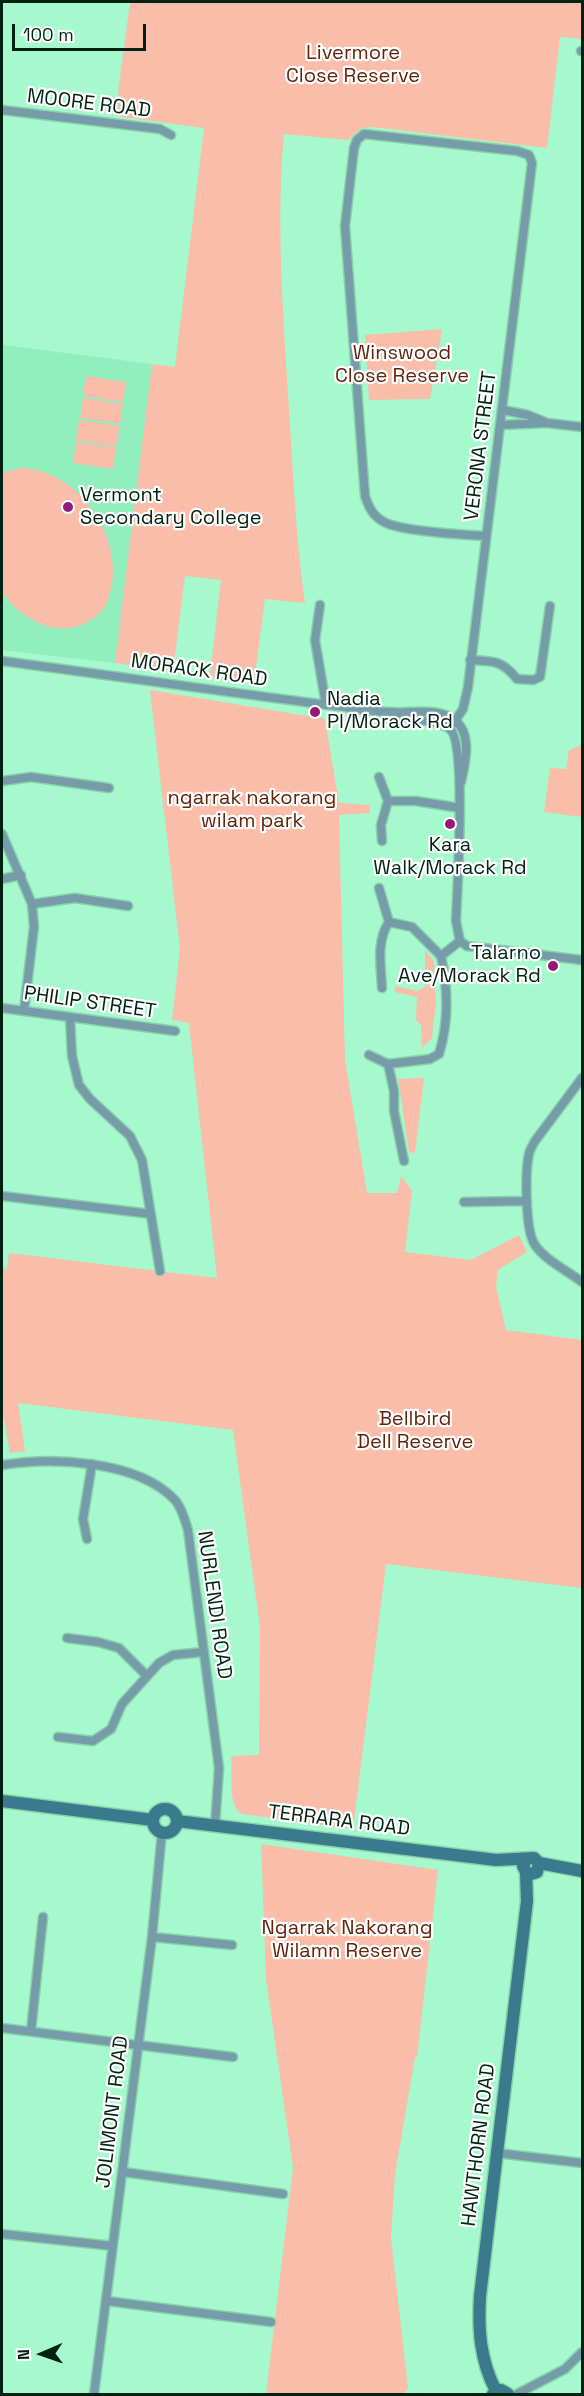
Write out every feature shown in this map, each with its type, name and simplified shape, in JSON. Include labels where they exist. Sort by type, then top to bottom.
[{"type":"main road","points":[[2,1801],[153,1820]]},
{"type":"main road","points":[[166,1808],[173,1812],[177,1821],[173,1829],[162,1832],[155,1828],[153,1820],[156,1812],[166,1808]]},
{"type":"main road","name":"TERRARA ROAD","points":[[177,1821],[496,1860],[531,1868],[578,1871]]},
{"type":"main road","name":"HAWTHORN ROAD","points":[[499,2393],[487,2373],[478,2326],[531,1868]]},
{"type":"street","name":"MOORE ROAD","points":[[2,110],[160,129],[171,135]]},
{"type":"street","name":"VERONA STREET","points":[[453,725],[463,709],[470,660],[486,536],[502,410],[532,163],[529,155],[517,151],[364,134],[354,148],[345,226],[365,496],[370,509],[387,524],[438,532],[486,536]]},
{"type":"street","points":[[502,410],[528,415],[547,423]]},
{"type":"street","points":[[500,425],[547,423],[582,427]]},
{"type":"street","points":[[320,605],[315,640],[326,705]]},
{"type":"street","points":[[470,660],[498,661],[510,669],[517,679],[533,680],[540,677],[550,606]]},
{"type":"street","name":"MORACK ROAD","points":[[2,661],[391,713],[417,720],[453,725]]},
{"type":"street","points":[[453,725],[461,782],[456,921],[460,941],[467,946],[582,960]]},
{"type":"street","points":[[2,781],[31,777],[109,788]]},
{"type":"street","points":[[379,777],[388,801],[381,825],[382,841]]},
{"type":"street","points":[[388,801],[416,801],[460,808]]},
{"type":"street","points":[[2,834],[32,904],[34,927],[24,1011]]},
{"type":"street","points":[[2,879],[21,875]]},
{"type":"street","points":[[379,888],[389,922]]},
{"type":"street","points":[[32,904],[75,898],[128,906]]},
{"type":"street","points":[[369,1055],[388,1064],[430,1059],[439,1054],[444,1040],[446,989],[441,956],[412,927],[389,922]]},
{"type":"street","points":[[382,988],[381,942],[383,931],[389,922]]},
{"type":"street","points":[[441,956],[460,941]]},
{"type":"street","name":"PHILIP STREET","points":[[2,1008],[175,1031]]},
{"type":"street","points":[[70,1018],[72,1056],[79,1085],[90,1099],[130,1136],[142,1160],[160,1271]]},
{"type":"street","points":[[388,1064],[404,1161]]},
{"type":"street","points":[[582,1078],[529,1152],[527,1201],[530,1238],[536,1247],[582,1282]]},
{"type":"street","points":[[2,1196],[151,1214]]},
{"type":"street","points":[[464,1202],[527,1201]]},
{"type":"street","name":"NURLENDI ROAD","points":[[2,1465],[44,1461],[92,1464],[143,1478],[175,1501],[188,1530],[219,1768],[215,1826]]},
{"type":"street","points":[[87,1539],[83,1519],[92,1464]]},
{"type":"street","points":[[67,1638],[98,1642],[119,1648],[147,1676]]},
{"type":"street","points":[[58,1737],[93,1741],[111,1730],[122,1704],[159,1663],[173,1655],[204,1652]]},
{"type":"street","name":"JOLIMONT ROAD","points":[[94,2394],[152,1937],[162,1832]]},
{"type":"street","points":[[31,2031],[43,1917]]},
{"type":"street","points":[[152,1937],[232,1945]]},
{"type":"street","points":[[2,2028],[233,2057]]},
{"type":"street","points":[[497,2153],[582,2163]]},
{"type":"street","points":[[123,2172],[283,2194]]},
{"type":"street","points":[[2,2235],[113,2246]]},
{"type":"street","points":[[107,2301],[271,2322]]},
{"type":"street","points":[[517,2394],[565,2369],[582,2352]]},
{"type":"shaded area","name":"Vermont Secondary College","points":[[2,345],[152,364],[115,663],[2,650]]},
{"type":"green space","name":"Livermore Close Reserve","points":[[130,2],[582,2],[582,39],[560,37],[547,148],[372,127],[362,128],[348,140],[284,134],[280,231],[282,297],[297,525],[305,603],[265,599],[254,682],[210,676],[221,580],[185,576],[173,671],[115,663],[152,364],[175,367],[204,128],[115,116]]},
{"type":"green space","name":"Winswood Close Reserve","points":[[442,329],[430,399],[369,400],[365,335]]},
{"type":"green space","points":[[86,376],[126,382],[123,402],[83,396]]},
{"type":"green space","points":[[83,398],[123,404],[120,424],[80,418]]},
{"type":"green space","points":[[79,420],[120,426],[116,447],[76,440]]},
{"type":"green space","points":[[76,442],[116,448],[113,469],[73,463]]},
{"type":"green space","points":[[21,468],[41,471],[61,480],[78,493],[92,509],[103,528],[110,548],[113,569],[111,589],[106,604],[98,615],[78,626],[60,628],[35,621],[23,614],[4,594],[1,578],[2,473]]},
{"type":"green space","points":[[150,690],[325,719],[339,803],[370,805],[370,813],[339,815],[345,1060],[367,1193],[397,1193],[401,1176],[412,1191],[405,1252],[471,1260],[519,1235],[527,1252],[498,1270],[496,1287],[506,1330],[582,1340],[582,1588],[386,1564],[353,1829],[242,1814],[234,1804],[231,1756],[259,1755],[260,1627],[233,1430],[18,1403],[25,1451],[10,1453],[2,1409],[2,1268],[7,1269],[9,1253],[217,1278],[189,1023],[172,1020],[180,949]]},
{"type":"green space","points":[[582,745],[582,817],[544,812],[550,768],[566,769],[569,750]]},
{"type":"green space","points":[[425,950],[434,961],[436,1002],[432,1038],[422,1048],[421,1025],[416,1020],[417,997],[395,992],[395,986],[417,991],[425,987]]},
{"type":"green space","points":[[424,1078],[415,1153],[409,1152],[398,1079]]},
{"type":"green space","name":"Ngarrak Nakorang Wilamn Reserve","points":[[261,1844],[438,1870],[417,2057],[415,2057],[395,2174],[391,2238],[408,2388],[404,2394],[266,2394],[293,2168],[266,1979]]},
{"type":"place","name":"Vermont Secondary College","points":[[68,507]]},
{"type":"place","name":"Nadia Pl/Morack Rd","points":[[315,712]]},
{"type":"place","name":"Kara Walk/Morack Rd","points":[[450,824]]},
{"type":"place","name":"Talarno Ave/Morack Rd","points":[[553,966]]},
{"type":"park label","name":"ngarrak nakorang wilam park","points":[[252,810]]},
{"type":"park label","name":"Bellbird Dell Reserve","points":[[415,1432]]}]
